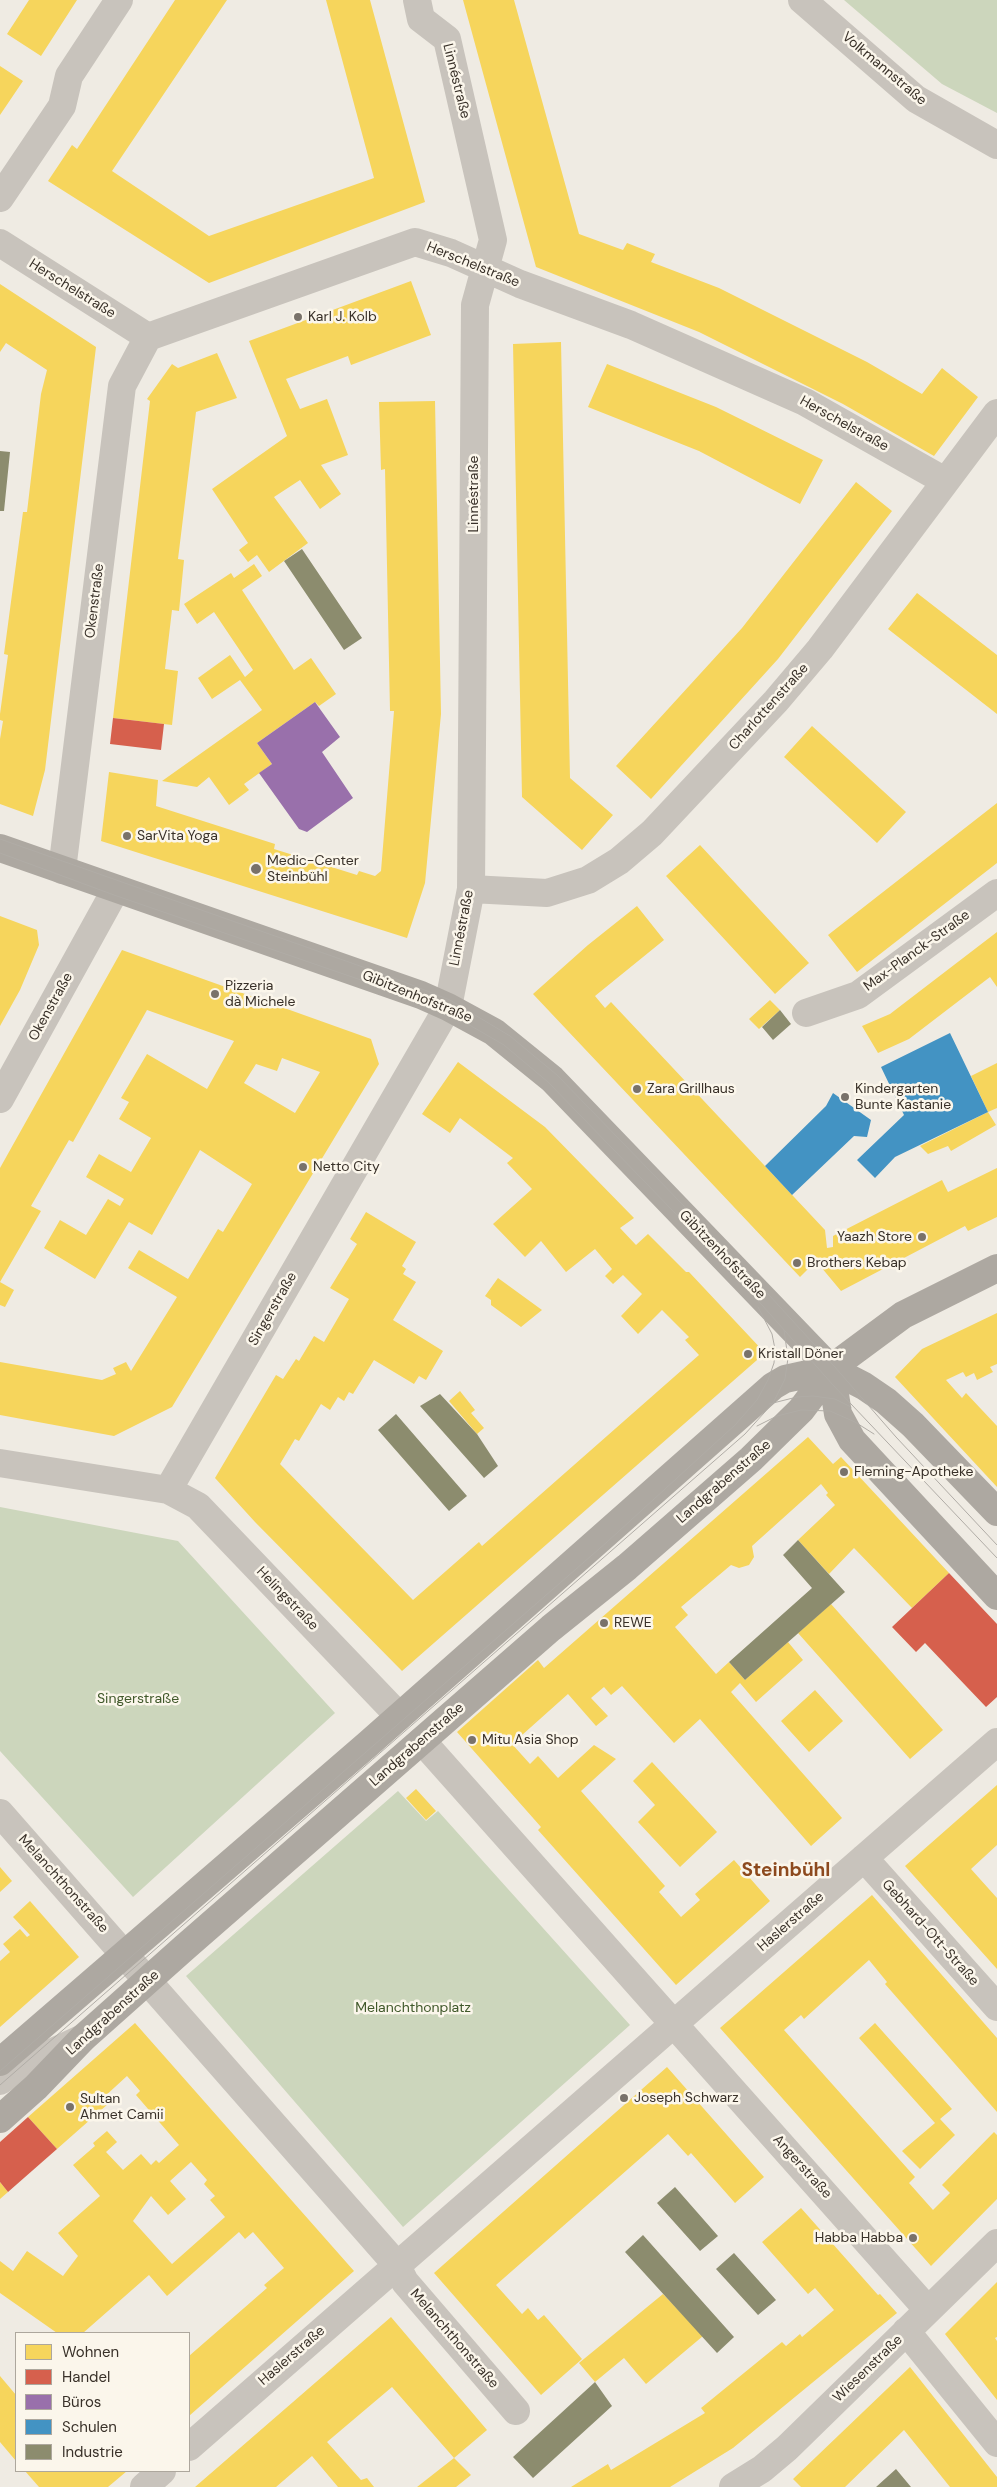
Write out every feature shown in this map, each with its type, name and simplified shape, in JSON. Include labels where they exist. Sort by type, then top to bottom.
[{"type":"main road","name":"Gibitzenhofstraße","points":[[0,848],[392,985],[448,1007],[494,1032],[552,1079],[831,1369],[864,1386],[886,1401],[913,1425],[997,1512]]},
{"type":"main road","name":"Landgrabenstraße","points":[[0,2119],[36,2087],[83,2038],[148,1980],[551,1628],[627,1567],[751,1459],[801,1410],[831,1369],[903,1315],[997,1268]]},
{"type":"main road","name":"Landgrabenstraße","points":[[0,2062],[126,1955],[773,1386],[785,1379],[831,1369]]},
{"type":"main road","points":[[831,1369],[838,1414],[852,1440],[997,1596]]},
{"type":"street","points":[[0,198],[62,106],[69,76],[119,0]]},
{"type":"street","name":"Linnéstraße","points":[[416,0],[421,19],[447,39],[493,240],[475,305],[471,889],[448,1007]]},
{"type":"street","name":"Volkmannstraße","points":[[802,0],[916,99],[997,145]]},
{"type":"street","name":"Herschelstraße","points":[[0,243],[148,337],[415,242],[451,253],[631,325],[805,402],[945,481]]},
{"type":"street","name":"Okenstraße","points":[[62,870],[122,386],[148,337]]},
{"type":"street","name":"Charlottenstraße","points":[[471,889],[547,893],[588,880],[619,861],[652,833],[776,701],[814,656],[997,413]]},
{"type":"street","name":"Okenstraße","points":[[0,1098],[116,889]]},
{"type":"street","name":"Max-Planck-Straße","points":[[806,1013],[858,995],[997,893]]},
{"type":"street","name":"Singerstraße","points":[[168,1490],[448,1007]]},
{"type":"street","points":[[0,1463],[168,1490]]},
{"type":"street","name":"Helingstraße","points":[[168,1490],[198,1506],[399,1716]]},
{"type":"street","points":[[126,1955],[396,2264],[675,2024],[422,1741]]},
{"type":"street","name":"Haslerstraße","points":[[675,2024],[997,1742]]},
{"type":"street","name":"Melanchthonstraße","points":[[0,1813],[126,1955]]},
{"type":"street","name":"Gebhard-Ott-Straße","points":[[864,1858],[997,2007]]},
{"type":"street","name":"Angerstraße","points":[[675,2024],[928,2310]]},
{"type":"street","points":[[0,2081],[19,2068],[83,2038]]},
{"type":"street","name":"Wiesenstraße","points":[[734,2487],[762,2469],[787,2448],[997,2243]]},
{"type":"street","name":"Melanchthonstraße","points":[[396,2264],[405,2282],[516,2411]]},
{"type":"street","name":"Haslerstraße","points":[[190,2446],[396,2264]]},
{"type":"street","points":[[906,2331],[997,2443]]},
{"type":"street","points":[[144,2487],[161,2472]]},
{"type":"green space","points":[[844,0],[997,0],[997,113],[942,84]]},
{"type":"green space","name":"Singerstraße","points":[[0,1507],[178,1541],[335,1713],[133,1897],[0,1751]]},
{"type":"green space","name":"Melanchthonplatz","points":[[398,1791],[426,1821],[438,1811],[630,2025],[403,2227],[186,1976]]},
{"type":"building: Wohnen","points":[[29,0],[77,0],[41,56],[7,34]]},
{"type":"building: Wohnen","points":[[175,0],[227,0],[112,171],[209,236],[374,178],[326,0],[370,0],[425,202],[209,283],[48,181],[72,145],[77,149]]},
{"type":"building: Wohnen","points":[[463,0],[514,0],[579,234],[623,250],[627,243],[655,254],[651,262],[719,288],[867,362],[922,394],[942,368],[978,397],[934,456],[843,404],[699,332],[536,267]]},
{"type":"building: Wohnen","points":[[0,66],[23,81],[0,115]]},
{"type":"building: Wohnen","points":[[411,281],[431,335],[351,365],[348,356],[286,379],[300,409],[327,399],[348,455],[321,465],[341,494],[320,509],[300,480],[274,497],[308,543],[269,572],[257,555],[248,562],[239,550],[248,543],[212,489],[287,436],[249,341]]},
{"type":"building: Wohnen","points":[[0,284],[96,347],[45,770],[33,816],[0,804],[0,739],[3,721],[0,720],[0,714],[8,655],[4,654],[23,512],[27,512],[41,394],[47,370],[6,343],[0,352]]},
{"type":"building: Wohnen","points":[[561,342],[570,778],[613,815],[582,850],[522,797],[513,344]]},
{"type":"building: Wohnen","points":[[217,353],[237,398],[196,412],[178,559],[184,560],[179,611],[172,610],[165,669],[178,671],[172,725],[113,718],[150,401],[147,399],[172,364],[178,368]]},
{"type":"building: Wohnen","points":[[607,364],[716,407],[823,460],[800,504],[699,451],[588,407]]},
{"type":"building: Wohnen","points":[[435,401],[441,714],[425,883],[407,938],[101,841],[109,772],[158,780],[156,806],[275,844],[274,849],[357,875],[359,871],[375,876],[381,871],[394,711],[390,711],[385,469],[381,470],[379,402]]},
{"type":"building: Wohnen","points":[[856,482],[892,511],[778,659],[651,799],[616,766],[742,628]]},
{"type":"building: Wohnen","points":[[254,564],[262,576],[242,590],[294,670],[311,658],[336,694],[319,706],[315,702],[257,743],[272,764],[244,784],[249,790],[229,805],[209,777],[197,787],[162,781],[262,710],[240,680],[212,699],[198,678],[230,655],[245,677],[253,670],[214,612],[197,624],[184,604],[231,573],[234,578]]},
{"type":"building: Wohnen","points":[[917,593],[997,655],[997,714],[888,629]]},
{"type":"building: Wohnen","points":[[812,726],[906,812],[877,843],[784,757]]},
{"type":"building: Wohnen","points":[[997,803],[997,863],[857,972],[828,935]]},
{"type":"building: Wohnen","points":[[700,845],[809,963],[775,994],[666,876]]},
{"type":"building: Wohnen","points":[[637,906],[664,940],[595,996],[605,1008],[611,1002],[825,1230],[827,1248],[833,1247],[833,1236],[942,1180],[948,1192],[997,1168],[997,1217],[968,1231],[965,1226],[841,1291],[816,1261],[800,1277],[533,994],[588,945]]},
{"type":"building: Wohnen","points":[[0,916],[37,930],[39,945],[20,990],[0,1026]]},
{"type":"building: Wohnen","points":[[997,932],[997,987],[990,977],[909,1039],[878,1053],[862,1026],[890,1014]]},
{"type":"building: Wohnen","points":[[122,950],[371,1039],[379,1064],[172,1407],[114,1436],[0,1415],[0,1362],[102,1380],[116,1374],[113,1368],[126,1362],[131,1371],[177,1297],[128,1268],[139,1250],[188,1279],[218,1229],[223,1232],[252,1184],[200,1150],[152,1235],[129,1222],[95,1279],[44,1248],[60,1220],[86,1235],[108,1199],[120,1206],[124,1199],[86,1177],[99,1154],[131,1172],[151,1138],[119,1119],[129,1102],[121,1098],[147,1054],[207,1089],[234,1041],[147,1010],[73,1142],[69,1140],[31,1206],[41,1211],[0,1282],[0,1168]],"holes":[[[282,1058],[320,1072],[295,1113],[244,1083],[256,1064],[277,1071]]]},
{"type":"building: Wohnen","points":[[770,1000],[780,1010],[759,1029],[749,1019]]},
{"type":"building: Wohnen","points":[[458,1062],[545,1127],[634,1218],[620,1228],[636,1245],[648,1234],[686,1272],[689,1272],[765,1353],[402,1671],[255,1522],[215,1478],[276,1375],[283,1379],[296,1359],[299,1361],[314,1336],[324,1342],[349,1299],[330,1288],[357,1244],[350,1239],[366,1212],[416,1242],[402,1266],[406,1269],[403,1274],[416,1282],[393,1320],[443,1351],[426,1380],[419,1376],[414,1384],[374,1360],[353,1394],[349,1392],[344,1401],[338,1397],[330,1410],[321,1404],[299,1441],[295,1439],[280,1464],[413,1600],[479,1542],[482,1546],[699,1355],[685,1340],[689,1337],[662,1310],[638,1334],[621,1316],[642,1294],[623,1275],[613,1284],[605,1276],[612,1269],[595,1249],[566,1272],[541,1241],[525,1257],[493,1224],[532,1189],[507,1163],[513,1158],[460,1118],[450,1133],[422,1114]]},
{"type":"building: Wohnen","points":[[997,1063],[997,1108],[988,1112],[971,1076]]},
{"type":"building: Wohnen","points":[[988,1112],[996,1125],[951,1151],[948,1146],[928,1154],[920,1146]]},
{"type":"building: Wohnen","points":[[498,1278],[542,1310],[521,1327],[491,1305],[491,1300],[485,1296]]},
{"type":"building: Wohnen","points":[[0,1282],[14,1290],[5,1307],[0,1305]]},
{"type":"building: Wohnen","points":[[997,1313],[997,1364],[990,1367],[993,1372],[977,1380],[974,1373],[966,1377],[963,1372],[946,1380],[962,1398],[966,1393],[997,1426],[997,1487],[895,1377],[922,1349]]},
{"type":"building: Wohnen","points":[[460,1391],[475,1410],[471,1413],[484,1428],[477,1434],[449,1401]]},
{"type":"building: Wohnen","points":[[808,1437],[833,1464],[841,1457],[949,1573],[912,1608],[854,1548],[829,1574],[798,1540],[835,1505],[826,1495],[828,1493],[821,1484],[752,1546],[754,1557],[749,1565],[739,1568],[731,1565],[681,1607],[688,1615],[675,1627],[716,1674],[729,1662],[745,1680],[788,1642],[803,1660],[756,1702],[740,1683],[731,1692],[842,1818],[811,1846],[700,1719],[674,1743],[622,1686],[611,1695],[604,1687],[591,1698],[608,1716],[596,1726],[568,1694],[512,1744],[530,1764],[538,1756],[558,1778],[594,1745],[616,1759],[581,1791],[665,1886],[659,1892],[681,1917],[700,1900],[695,1894],[734,1860],[770,1901],[676,1985],[538,1830],[541,1827],[457,1732],[538,1660],[544,1668]]},
{"type":"building: Wohnen","points":[[831,1604],[943,1730],[910,1759],[798,1633]]},
{"type":"building: Wohnen","points":[[815,1690],[843,1721],[809,1752],[781,1721]]},
{"type":"building: Wohnen","points":[[652,1762],[717,1832],[680,1867],[638,1822],[655,1805],[633,1781]]},
{"type":"building: Wohnen","points":[[997,1785],[997,1845],[971,1869],[997,1898],[997,1969],[905,1866]]},
{"type":"building: Wohnen","points":[[416,1789],[436,1811],[426,1820],[406,1798]]},
{"type":"building: Wohnen","points":[[0,1867],[12,1881],[0,1892]]},
{"type":"building: Wohnen","points":[[872,1895],[997,2038],[997,2112],[885,1984],[887,1982],[869,1960],[804,2019],[801,2015],[784,2030],[915,2177],[909,2183],[933,2210],[950,2193],[942,2185],[994,2132],[997,2135],[997,2199],[931,2266],[720,2028]]},
{"type":"building: Wohnen","points":[[30,1901],[79,1957],[0,2027],[0,1961],[10,1952],[3,1944],[20,1929],[27,1937],[30,1935],[13,1917]]},
{"type":"building: Wohnen","points":[[135,2023],[354,2271],[190,2415],[190,2355],[267,2288],[264,2285],[284,2268],[253,2232],[245,2239],[239,2232],[167,2296],[149,2275],[84,2332],[56,2332],[0,2293],[0,2261],[13,2271],[27,2251],[63,2276],[78,2256],[58,2233],[100,2196],[73,2165],[95,2146],[93,2143],[107,2131],[117,2142],[106,2152],[123,2170],[141,2154],[151,2165],[156,2160],[159,2163],[179,2145],[136,2095],[140,2091],[127,2076],[103,2098],[108,2104],[57,2149],[28,2117]],"holes":[[[191,2162],[207,2180],[204,2184],[215,2196],[210,2200],[225,2217],[172,2264],[133,2221],[151,2196],[168,2215],[186,2199],[170,2181]]]},
{"type":"building: Wohnen","points":[[875,2023],[952,2109],[940,2119],[955,2135],[920,2169],[902,2151],[935,2123],[859,2038]]},
{"type":"building: Wohnen","points":[[667,2067],[764,2177],[735,2203],[691,2153],[688,2156],[668,2134],[496,2285],[522,2314],[528,2308],[538,2320],[544,2315],[582,2359],[541,2395],[434,2273]]},
{"type":"building: Wohnen","points":[[0,2182],[8,2192],[0,2199]]},
{"type":"building: Wohnen","points":[[801,2208],[878,2295],[880,2294],[897,2313],[733,2448],[670,2487],[571,2487],[608,2464],[611,2470],[705,2413],[701,2408],[782,2342],[786,2346],[800,2334],[802,2337],[834,2310],[815,2288],[808,2294],[762,2242]]},
{"type":"building: Wohnen","points":[[997,2282],[997,2337],[995,2338],[997,2341],[997,2400],[945,2334]]},
{"type":"building: Wohnen","points":[[663,2294],[703,2336],[646,2384],[624,2358],[595,2382],[579,2363]]},
{"type":"building: Wohnen","points":[[391,2317],[487,2430],[454,2458],[392,2387],[327,2442],[361,2480],[367,2478],[374,2487],[338,2487],[312,2456],[276,2487],[195,2487]]},
{"type":"building: Wohnen","points":[[910,2367],[997,2477],[997,2487],[950,2487],[904,2430],[845,2487],[801,2487],[793,2479]]},
{"type":"building: Wohnen","points":[[0,2376],[15,2394],[15,2460],[0,2442]]},
{"type":"building: Wohnen","points":[[454,2458],[471,2475],[456,2487],[417,2487]]},
{"type":"building: Wohnen","points":[[26,2472],[126,2472],[108,2487],[39,2487]]},
{"type":"building: Handel","points":[[113,718],[164,724],[161,750],[110,744]]},
{"type":"building: Handel","points":[[949,1573],[997,1624],[997,1697],[986,1707],[925,1643],[916,1652],[892,1627]]},
{"type":"building: Handel","points":[[28,2117],[57,2149],[8,2192],[0,2182],[0,2142]]},
{"type":"building: Büros","points":[[315,702],[340,737],[322,752],[353,798],[307,832],[299,829],[259,773],[272,764],[257,743]]},
{"type":"building: Schulen","points":[[950,1033],[988,1112],[895,1157],[875,1178],[857,1160],[904,1115],[881,1067]]},
{"type":"building: Schulen","points":[[833,1093],[871,1120],[867,1137],[854,1136],[792,1195],[765,1166],[826,1106]]},
{"type":"building: Industrie","points":[[0,451],[10,452],[4,511],[0,511]]},
{"type":"building: Industrie","points":[[302,549],[362,638],[344,650],[284,561]]},
{"type":"building: Industrie","points":[[780,1010],[791,1024],[773,1040],[762,1027]]},
{"type":"building: Industrie","points":[[440,1394],[477,1434],[498,1466],[484,1478],[420,1406]]},
{"type":"building: Industrie","points":[[396,1414],[467,1496],[449,1511],[378,1430]]},
{"type":"building: Industrie","points":[[798,1540],[845,1592],[745,1680],[729,1662],[812,1588],[783,1555]]},
{"type":"building: Industrie","points":[[675,2187],[718,2236],[700,2251],[657,2203]]},
{"type":"building: Industrie","points":[[643,2235],[734,2337],[717,2353],[625,2252]]},
{"type":"building: Industrie","points":[[734,2253],[776,2300],[758,2315],[716,2269]]},
{"type":"building: Industrie","points":[[595,2382],[612,2406],[533,2478],[513,2457]]},
{"type":"building: Industrie","points":[[896,2469],[911,2487],[876,2487]]},
{"type":"tram line","points":[[0,839],[394,978],[450,1000],[510,1036],[557,1075],[747,1271],[896,1437],[997,1545]]},
{"type":"tram line","points":[[0,853],[114,895],[390,990],[466,1023],[504,1045],[548,1082],[738,1278],[833,1385],[997,1558]]},
{"type":"tram line","points":[[0,2071],[607,1542],[735,1425],[757,1400],[768,1380],[774,1363],[775,1349],[772,1334],[758,1307]]},
{"type":"tram line","points":[[0,2085],[745,1434],[773,1403],[785,1379],[788,1358],[784,1330]]},
{"type":"tram line","points":[[769,1404],[797,1397],[813,1396],[835,1399],[851,1407]]},
{"type":"tram line","points":[[757,1426],[777,1416],[801,1410],[830,1411],[855,1422],[874,1434]]},
{"type":"place","name":"Karl J. Kolb","points":[[298,317]]},
{"type":"place","name":"SarVita Yoga","points":[[127,836]]},
{"type":"place","name":"Medic-Center Steinbühl","points":[[256,869]]},
{"type":"place","name":"Pizzeria dà Michele","points":[[215,994]]},
{"type":"place","name":"Zara Grillhaus","points":[[637,1089]]},
{"type":"place","name":"Kindergarten Bunte Kastanie","points":[[845,1097]]},
{"type":"place","name":"Netto City","points":[[303,1167]]},
{"type":"place","name":"Yaazh Store","points":[[922,1237]]},
{"type":"place","name":"Brothers Kebap","points":[[797,1263]]},
{"type":"place","name":"Kristall Döner","points":[[748,1354]]},
{"type":"place","name":"Fleming-Apotheke","points":[[844,1472]]},
{"type":"place","name":"REWE","points":[[604,1623]]},
{"type":"place","name":"Mitu Asia Shop","points":[[472,1740]]},
{"type":"place","name":"Joseph Schwarz","points":[[624,2098]]},
{"type":"place","name":"Sultan Ahmet Camii","points":[[70,2107]]},
{"type":"place","name":"Habba Habba","points":[[913,2238]]},
{"type":"district","name":"Steinbühl","points":[[786,1871]]}]
